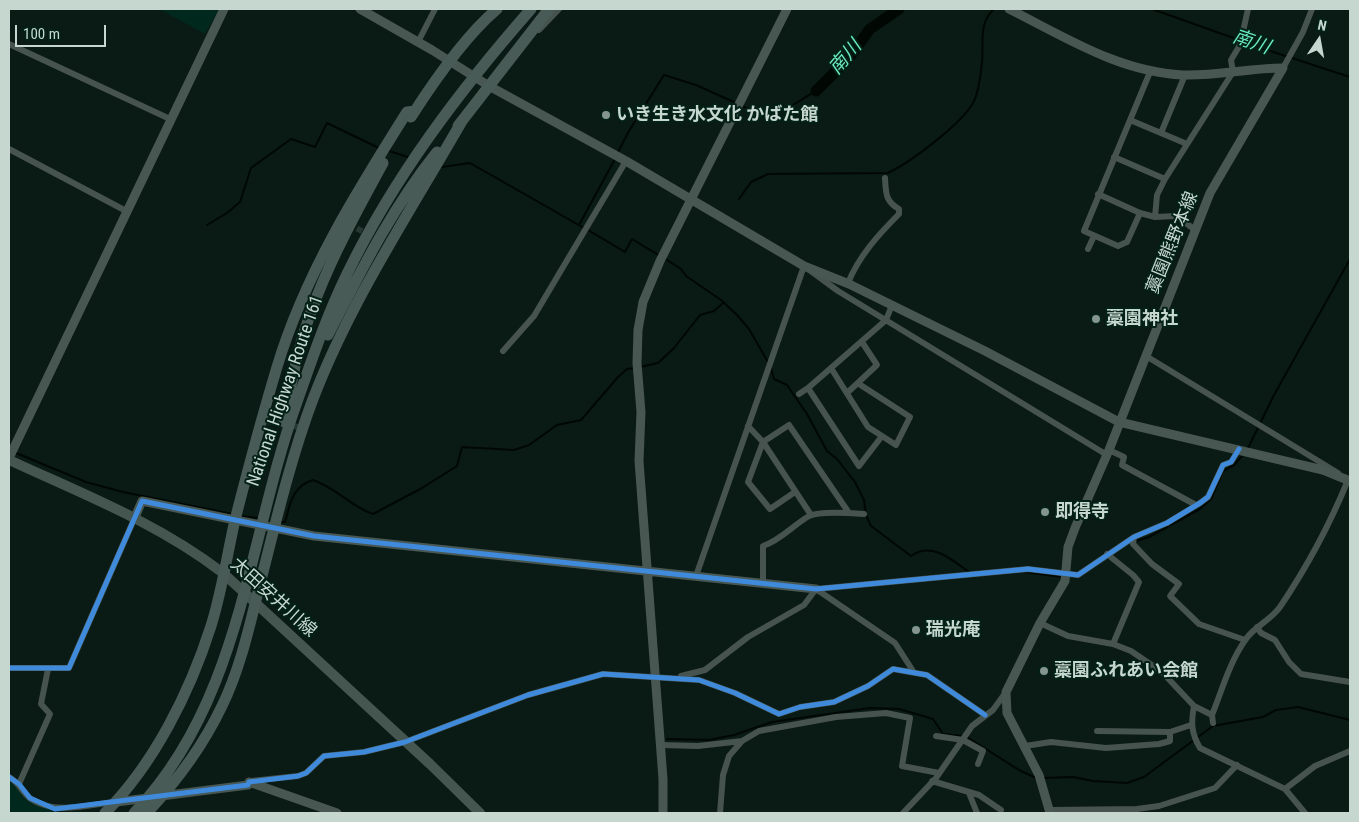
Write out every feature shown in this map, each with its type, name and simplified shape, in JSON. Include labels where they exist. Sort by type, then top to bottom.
[{"type":"highway","points":[[105,813],[116,802],[148,758],[180,701],[211,625],[236,520],[289,332],[312,275],[345,222],[407,112],[415,111],[450,62],[485,19],[497,9]]},
{"type":"highway","name":"National Highway Route 161","points":[[134,813],[161,790],[204,713],[225,660],[242,604],[276,465],[330,312],[346,276],[414,159],[464,89],[531,9]]},
{"type":"highway","points":[[306,378],[352,284],[384,228],[462,120],[549,9]]},
{"type":"highway","points":[[276,465],[279,440],[298,354],[308,324],[346,232],[386,151]]},
{"type":"highway","points":[[147,813],[161,790],[205,738],[222,705],[238,665],[274,528],[303,428],[330,356],[386,243],[432,164]]},
{"type":"main road","name":"太田安井川線","points":[[10,455],[168,534],[223,573],[480,813]]},
{"type":"street","points":[[10,455],[224,9]]},
{"type":"street","points":[[360,9],[418,42],[488,86],[619,157],[690,201],[804,266],[838,291],[886,320],[1108,452],[1124,458],[1122,465],[1196,506]]},
{"type":"street","points":[[418,42],[435,9]]},
{"type":"street","points":[[485,19],[492,9]]},
{"type":"street","points":[[528,34],[534,35],[559,9]]},
{"type":"street","points":[[663,813],[661,745],[646,571],[639,461],[641,412],[637,363],[638,330],[643,302],[662,257],[787,9]]},
{"type":"street","points":[[1009,9],[1100,55],[1150,72],[1185,75],[1232,72],[1285,64],[1312,9]]},
{"type":"street","points":[[1155,216],[1157,195],[1165,179],[1232,72],[1231,60],[1240,45],[1248,9]]},
{"type":"street","points":[[9,44],[170,119]]},
{"type":"street","name":"藁園熊野本線","points":[[1006,692],[1040,623],[1066,576],[1068,546],[1108,452],[1194,229],[1218,177],[1285,64]]},
{"type":"street","points":[[1140,213],[1127,242],[1118,246],[1084,231],[1150,72]]},
{"type":"street","points":[[1161,133],[1185,75]]},
{"type":"street","points":[[1130,120],[1187,144]]},
{"type":"street","points":[[9,149],[128,212]]},
{"type":"street","points":[[502,351],[534,316],[588,225],[619,157]]},
{"type":"street","points":[[1114,157],[1165,179]]},
{"type":"street","points":[[848,284],[854,269],[880,231],[898,214],[899,209],[889,203],[886,178]]},
{"type":"street","points":[[1098,194],[1140,213],[1155,216],[1176,216],[1194,229]]},
{"type":"street","points":[[1088,249],[1094,236]]},
{"type":"street","points":[[804,266],[848,284],[985,350],[1119,422],[1323,470],[1349,480]]},
{"type":"street","points":[[696,576],[804,266]]},
{"type":"street","points":[[799,394],[886,320],[892,305]]},
{"type":"street","points":[[847,393],[859,384],[876,365],[862,342]]},
{"type":"street","points":[[1146,356],[1349,480]]},
{"type":"street","points":[[831,368],[868,427],[896,445],[910,416],[859,384]]},
{"type":"street","points":[[808,388],[859,466],[882,436]]},
{"type":"street","points":[[795,492],[770,509],[748,482],[763,442],[789,425],[850,512]]},
{"type":"street","points":[[748,426],[763,442],[810,515]]},
{"type":"street","points":[[9,668],[69,668],[142,501],[314,536],[816,589],[1028,569],[1066,576],[1078,575],[1133,541],[1196,506],[1208,497],[1218,472],[1223,465],[1234,458],[1239,449]]},
{"type":"street","points":[[1213,723],[1212,715],[1229,670],[1245,640],[1256,627],[1278,610],[1330,525],[1349,480]]},
{"type":"street","points":[[763,583],[763,546],[776,542],[810,515],[850,512],[864,514]]},
{"type":"street","points":[[1133,541],[1152,564],[1179,584],[1170,596],[1193,619],[1199,624],[1245,640]]},
{"type":"street","points":[[1109,556],[1139,582],[1113,644]]},
{"type":"street","points":[[816,589],[895,643],[913,671]]},
{"type":"street","points":[[674,677],[705,670],[748,637],[804,605],[816,589]]},
{"type":"street","points":[[1040,623],[1068,636],[1113,644],[1147,660],[1162,672],[1194,706],[1212,715]]},
{"type":"street","points":[[1256,627],[1260,633],[1275,640],[1289,662],[1301,674],[1350,682]]},
{"type":"street","points":[[19,784],[50,714],[41,704],[48,669]]},
{"type":"street","points":[[780,715],[800,707],[834,702],[868,686],[893,669],[913,671],[927,675],[985,715]]},
{"type":"street","points":[[9,777],[19,784],[30,798],[54,808],[116,802],[161,790],[248,785],[249,782],[298,776],[306,772],[324,756],[364,752],[405,742],[528,695],[603,674],[699,680],[718,686],[780,715],[784,725]]},
{"type":"street","points":[[903,813],[939,773],[972,726],[993,710],[1006,692]]},
{"type":"street","points":[[1006,692],[1007,713],[1041,778],[1050,812],[1132,811],[1159,806],[1215,788],[1237,765]]},
{"type":"street","points":[[1194,706],[1191,725],[1195,740],[1200,748],[1285,789],[1294,796],[1305,813]]},
{"type":"street","points":[[720,813],[723,775],[729,756],[742,741],[759,731],[784,725],[836,717],[878,714],[910,718],[902,766],[939,773]]},
{"type":"street","points":[[1097,731],[1123,733],[1170,732],[1191,725]]},
{"type":"street","points":[[1025,746],[1051,742],[1106,748],[1123,745],[1159,744],[1170,741],[1170,732]]},
{"type":"street","points":[[1123,733],[1123,745]]},
{"type":"street","points":[[936,736],[964,740],[983,751],[978,764]]},
{"type":"street","points":[[661,745],[698,746],[742,741]]},
{"type":"street","points":[[1285,789],[1315,766],[1350,751]]},
{"type":"street","points":[[932,781],[979,795],[1001,810]]},
{"type":"street","points":[[249,782],[337,813]]},
{"type":"street","points":[[969,793],[977,813]]},
{"type":"shaded area","points":[[159,9],[219,9],[205,34]]},
{"type":"shaded area","points":[[9,780],[52,810],[52,813],[9,813]]},
{"type":"waterway","name":"南川","points":[[816,91],[848,59],[870,29],[899,9]]},
{"type":"waterway","points":[[739,199],[751,182],[768,174],[888,173],[910,160],[951,128],[971,106],[976,96],[980,75],[984,27],[994,9]]},
{"type":"waterway","name":"南川","points":[[1152,9],[1239,40]]},
{"type":"waterway","name":"南川","points":[[1243,42],[1350,77]]},
{"type":"waterway","points":[[618,152],[664,75],[696,85],[736,103]]},
{"type":"waterway","points":[[742,106],[763,114],[772,113],[789,108],[816,91]]},
{"type":"waterway","points":[[207,225],[227,213],[240,202],[251,168],[291,139],[315,147],[327,123],[379,148]]},
{"type":"waterway","points":[[389,151],[411,158]]},
{"type":"waterway","points":[[579,225],[615,159]]},
{"type":"waterway","points":[[442,167],[470,163],[584,228]]},
{"type":"waterway","points":[[588,230],[625,252],[632,239],[660,256]]},
{"type":"waterway","points":[[664,258],[721,300],[737,315],[749,329],[768,362]]},
{"type":"waterway","points":[[1248,448],[1274,395],[1350,259]]},
{"type":"waterway","points":[[640,367],[658,363],[674,348],[700,315],[714,311],[723,303]]},
{"type":"waterway","points":[[281,522],[285,522],[296,491],[313,480],[329,487],[358,507],[373,514],[422,488],[457,466],[462,447],[514,450],[529,445],[557,425],[581,420],[618,377],[627,369],[635,368]]},
{"type":"waterway","points":[[771,369],[774,379],[787,385],[807,414],[827,451],[837,459],[855,482],[864,500],[866,515],[871,526],[911,556],[927,550],[934,551],[949,558],[969,572]]},
{"type":"waterway","points":[[16,453],[86,482],[123,492],[232,514]]},
{"type":"waterway","points":[[1136,541],[1149,537],[1200,509],[1211,499],[1223,471],[1234,465],[1243,455]]},
{"type":"waterway","points":[[241,516],[259,518]]},
{"type":"waterway","points":[[1025,572],[1062,577]]},
{"type":"waterway","points":[[1043,778],[1073,777],[1093,781],[1127,783],[1144,777],[1213,726],[1263,717],[1276,710],[1298,707],[1350,720]]},
{"type":"waterway","points":[[667,739],[709,740],[734,735],[772,722],[870,708],[899,709],[933,719],[943,734],[962,736]]},
{"type":"waterway","points":[[967,737],[1019,770],[1036,778]]},
{"type":"tunnel","points":[[349,224],[369,235]]},
{"type":"tunnel","points":[[267,421],[303,428]]},
{"type":"cycle path","points":[[9,668],[69,668],[142,501],[314,536],[816,589],[1028,569],[1078,575],[1134,537],[1167,523],[1208,497],[1223,465],[1231,462],[1239,449]]},
{"type":"cycle path","points":[[9,777],[19,784],[30,798],[55,809],[248,785],[249,782],[298,776],[306,773],[324,756],[364,752],[405,742],[528,695],[603,674],[699,680],[735,693],[779,714],[800,707],[834,702],[868,686],[893,669],[927,675],[985,715]]},
{"type":"place","name":"いき生き水文化 かばた館","points":[[606,115]]},
{"type":"place","name":"藁園神社","points":[[1096,319]]},
{"type":"place","name":"即得寺","points":[[1045,512]]},
{"type":"place","name":"瑞光庵","points":[[916,630]]},
{"type":"place","name":"藁園ふれあい会館","points":[[1044,671]]}]
